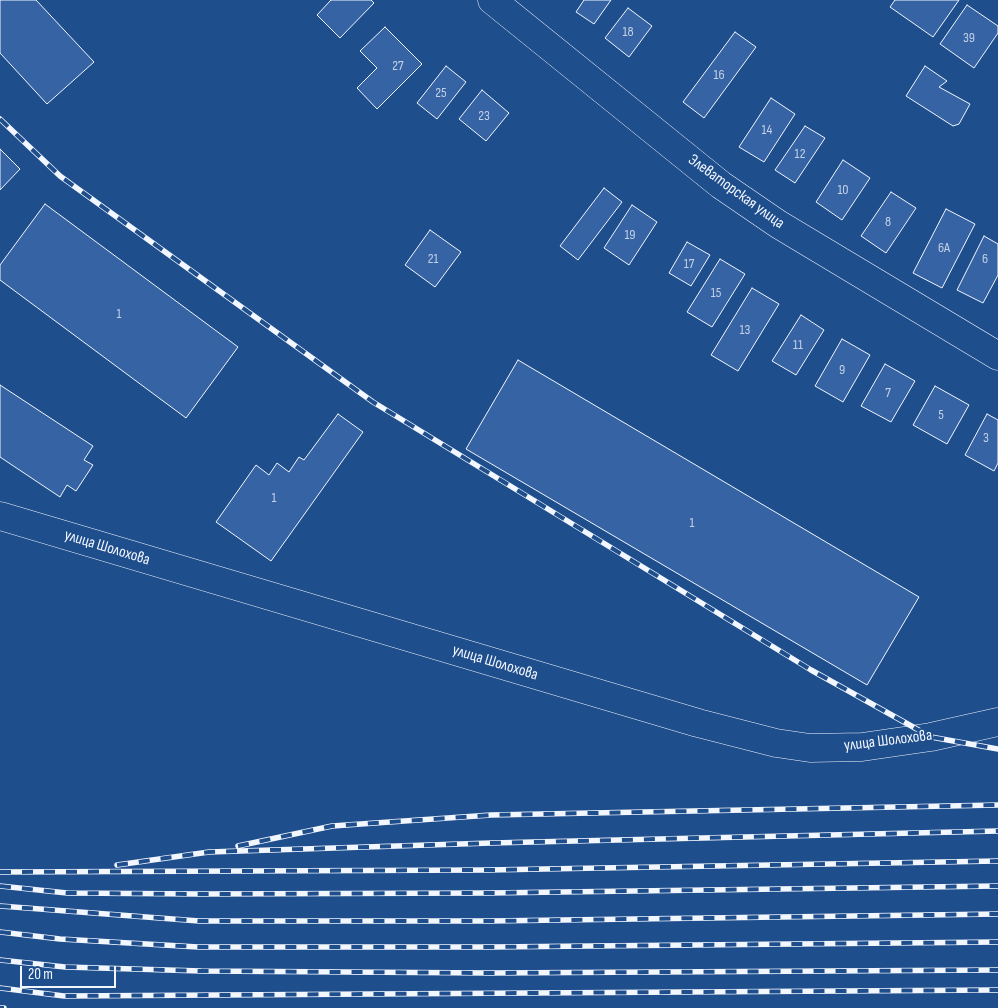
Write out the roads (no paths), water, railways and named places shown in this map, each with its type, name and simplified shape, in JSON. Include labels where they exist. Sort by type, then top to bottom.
[{"type":"street","name":"Элеваторская улица","points":[[492,0],[721,184],[778,224],[998,356]]},
{"type":"street","name":"улица Шолохова","points":[[0,516],[698,723],[776,743],[810,748],[862,747],[931,737],[998,722]]},
{"type":"railway","points":[[0,119],[60,176],[373,402],[811,670],[931,737],[998,749]]},
{"type":"railway","points":[[238,846],[332,826],[491,815],[998,805]]},
{"type":"railway","points":[[117,865],[209,852],[998,831]]},
{"type":"railway","points":[[0,872],[488,870],[998,861]]},
{"type":"railway","points":[[0,886],[67,893],[200,894],[489,893],[998,886]]},
{"type":"railway","points":[[0,906],[199,921],[490,921],[998,914]]},
{"type":"railway","points":[[0,932],[60,939],[198,947],[491,947],[998,942]]},
{"type":"railway","points":[[0,960],[65,967],[201,971],[490,973],[998,970]]},
{"type":"railway","points":[[0,988],[64,996],[998,990]]}]
